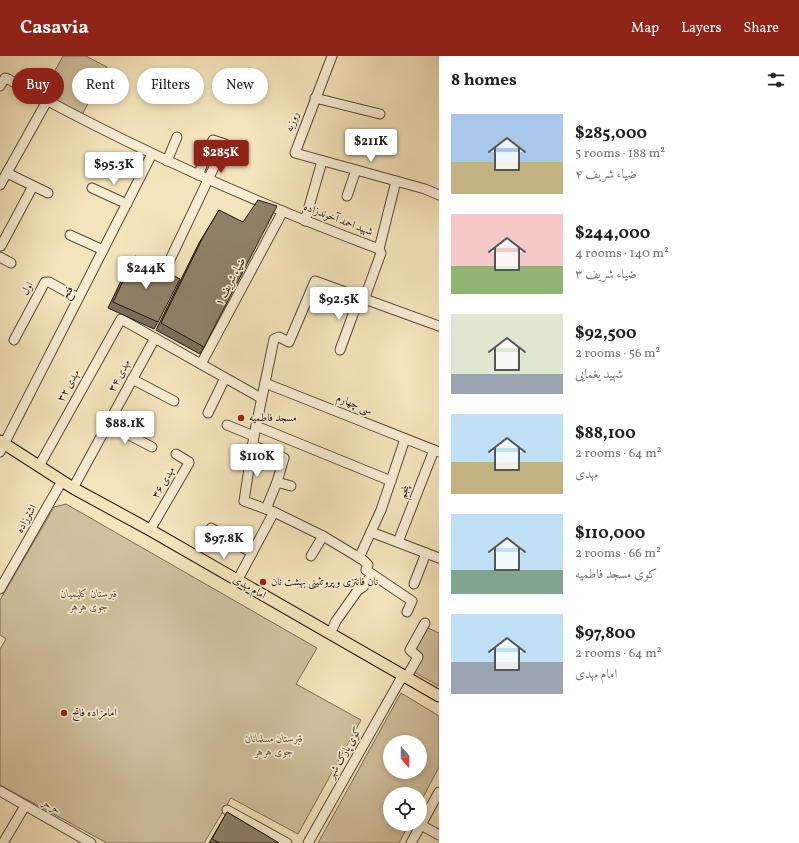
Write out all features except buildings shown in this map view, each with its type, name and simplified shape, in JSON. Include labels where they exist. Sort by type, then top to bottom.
[{"type":"main road","name":"امام مهدی","points":[[2,445],[39,466],[73,488],[150,530],[439,696]]},
{"type":"street","name":"روزبه","points":[[322,161],[295,153],[332,56]]},
{"type":"street","name":"شهید احمد آخوندزاده","points":[[0,86],[5,78],[12,81]]},
{"type":"street","points":[[316,98],[380,114]]},
{"type":"street","points":[[0,185],[45,104]]},
{"type":"street","name":"شهید احمد آخوندزاده","points":[[53,104],[111,135],[208,180],[305,221],[378,249],[381,253],[362,299]]},
{"type":"street","points":[[167,161],[177,137]]},
{"type":"street","points":[[167,266],[225,144],[213,140],[198,175]]},
{"type":"street","name":"فتح","points":[[2,445],[152,154]]},
{"type":"street","points":[[305,221],[322,161],[425,189],[439,195]]},
{"type":"street","points":[[347,196],[356,170]]},
{"type":"street","points":[[7,173],[48,193]]},
{"type":"street","points":[[378,249],[396,181]]},
{"type":"street","points":[[1,246],[34,186]]},
{"type":"street","points":[[92,188],[127,204]]},
{"type":"street","name":"ضیاء شریف ۱","points":[[201,364],[283,212]]},
{"type":"street","points":[[70,235],[103,250]]},
{"type":"street","points":[[0,257],[12,263]]},
{"type":"street","points":[[407,612],[412,601],[372,575],[366,570],[368,565],[361,559],[323,536],[270,510],[244,501],[253,440],[274,339],[276,337],[289,342],[315,281],[439,326]]},
{"type":"street","name":"اول","points":[[14,340],[45,282],[49,282],[78,298]]},
{"type":"street","points":[[340,350],[362,299]]},
{"type":"street","name":"مهدی ۳۲","points":[[39,466],[120,320],[122,319],[155,338]]},
{"type":"street","points":[[155,338],[261,398]]},
{"type":"street","name":"مهدی ۳۴","points":[[73,488],[155,338]]},
{"type":"street","points":[[208,413],[225,378]]},
{"type":"street","points":[[132,379],[174,401]]},
{"type":"street","name":"سی چهارم","points":[[265,383],[436,451]]},
{"type":"street","points":[[108,424],[152,447]]},
{"type":"street","points":[[228,425],[283,457],[270,510],[252,553],[237,581]]},
{"type":"street","points":[[256,426],[391,481]]},
{"type":"street","points":[[361,559],[391,481],[405,439]]},
{"type":"street","name":"پنجم","points":[[398,542],[436,451]]},
{"type":"street","name":"مهدی ۳۶","points":[[150,530],[189,463],[176,454]]},
{"type":"street","name":"اشترزاده","points":[[0,589],[62,481]]},
{"type":"street","points":[[277,482],[291,486]]},
{"type":"street","points":[[211,528],[252,553]]},
{"type":"street","points":[[371,532],[439,558]]},
{"type":"street","points":[[312,556],[323,536]]},
{"type":"street","points":[[414,584],[426,553]]},
{"type":"street","points":[[330,634],[340,615],[358,590],[363,587],[372,575]]},
{"type":"street","name":"کوی پارک شهر","points":[[308,843],[418,657],[410,650],[425,623]]},
{"type":"street","name":"حرحر","points":[[0,791],[90,843]]},
{"type":"street","points":[[427,814],[439,792]]},
{"type":"street","points":[[3,843],[25,806]]},
{"type":"street","points":[[227,810],[287,843]]},
{"type":"street","points":[[427,828],[439,835]]},
{"type":"street","points":[[411,843],[418,831]]},
{"type":"green space","points":[[63,56],[86,56],[107,67],[72,68],[72,104],[88,104],[82,115],[61,104],[64,104],[64,68],[56,68]]},
{"type":"green space","points":[[66,504],[317,648],[296,684],[361,720],[298,834],[231,798],[204,843],[107,843],[0,785],[0,649],[6,639],[0,635],[0,600],[54,507]]},
{"type":"green space","points":[[426,627],[439,633],[439,686],[414,672],[412,649]]},
{"type":"green space","points":[[401,693],[439,716],[439,767],[427,790],[427,787],[383,787],[383,831],[405,831],[399,843],[318,843]]},
{"type":"place","name":"مسجد فاطمیه","points":[[241,418]]},
{"type":"place","name":"نان فانتزی و پروتئینی بهشت نان","points":[[263,582]]},
{"type":"place","name":"امامزاده فاتح","points":[[64,713]]},
{"type":"park label","name":"قبرستان کلیمیان جوی هرهر","points":[[89,600]]},
{"type":"park label","name":"قبرستان مسلمانان جوی هرهر","points":[[274,745]]}]
